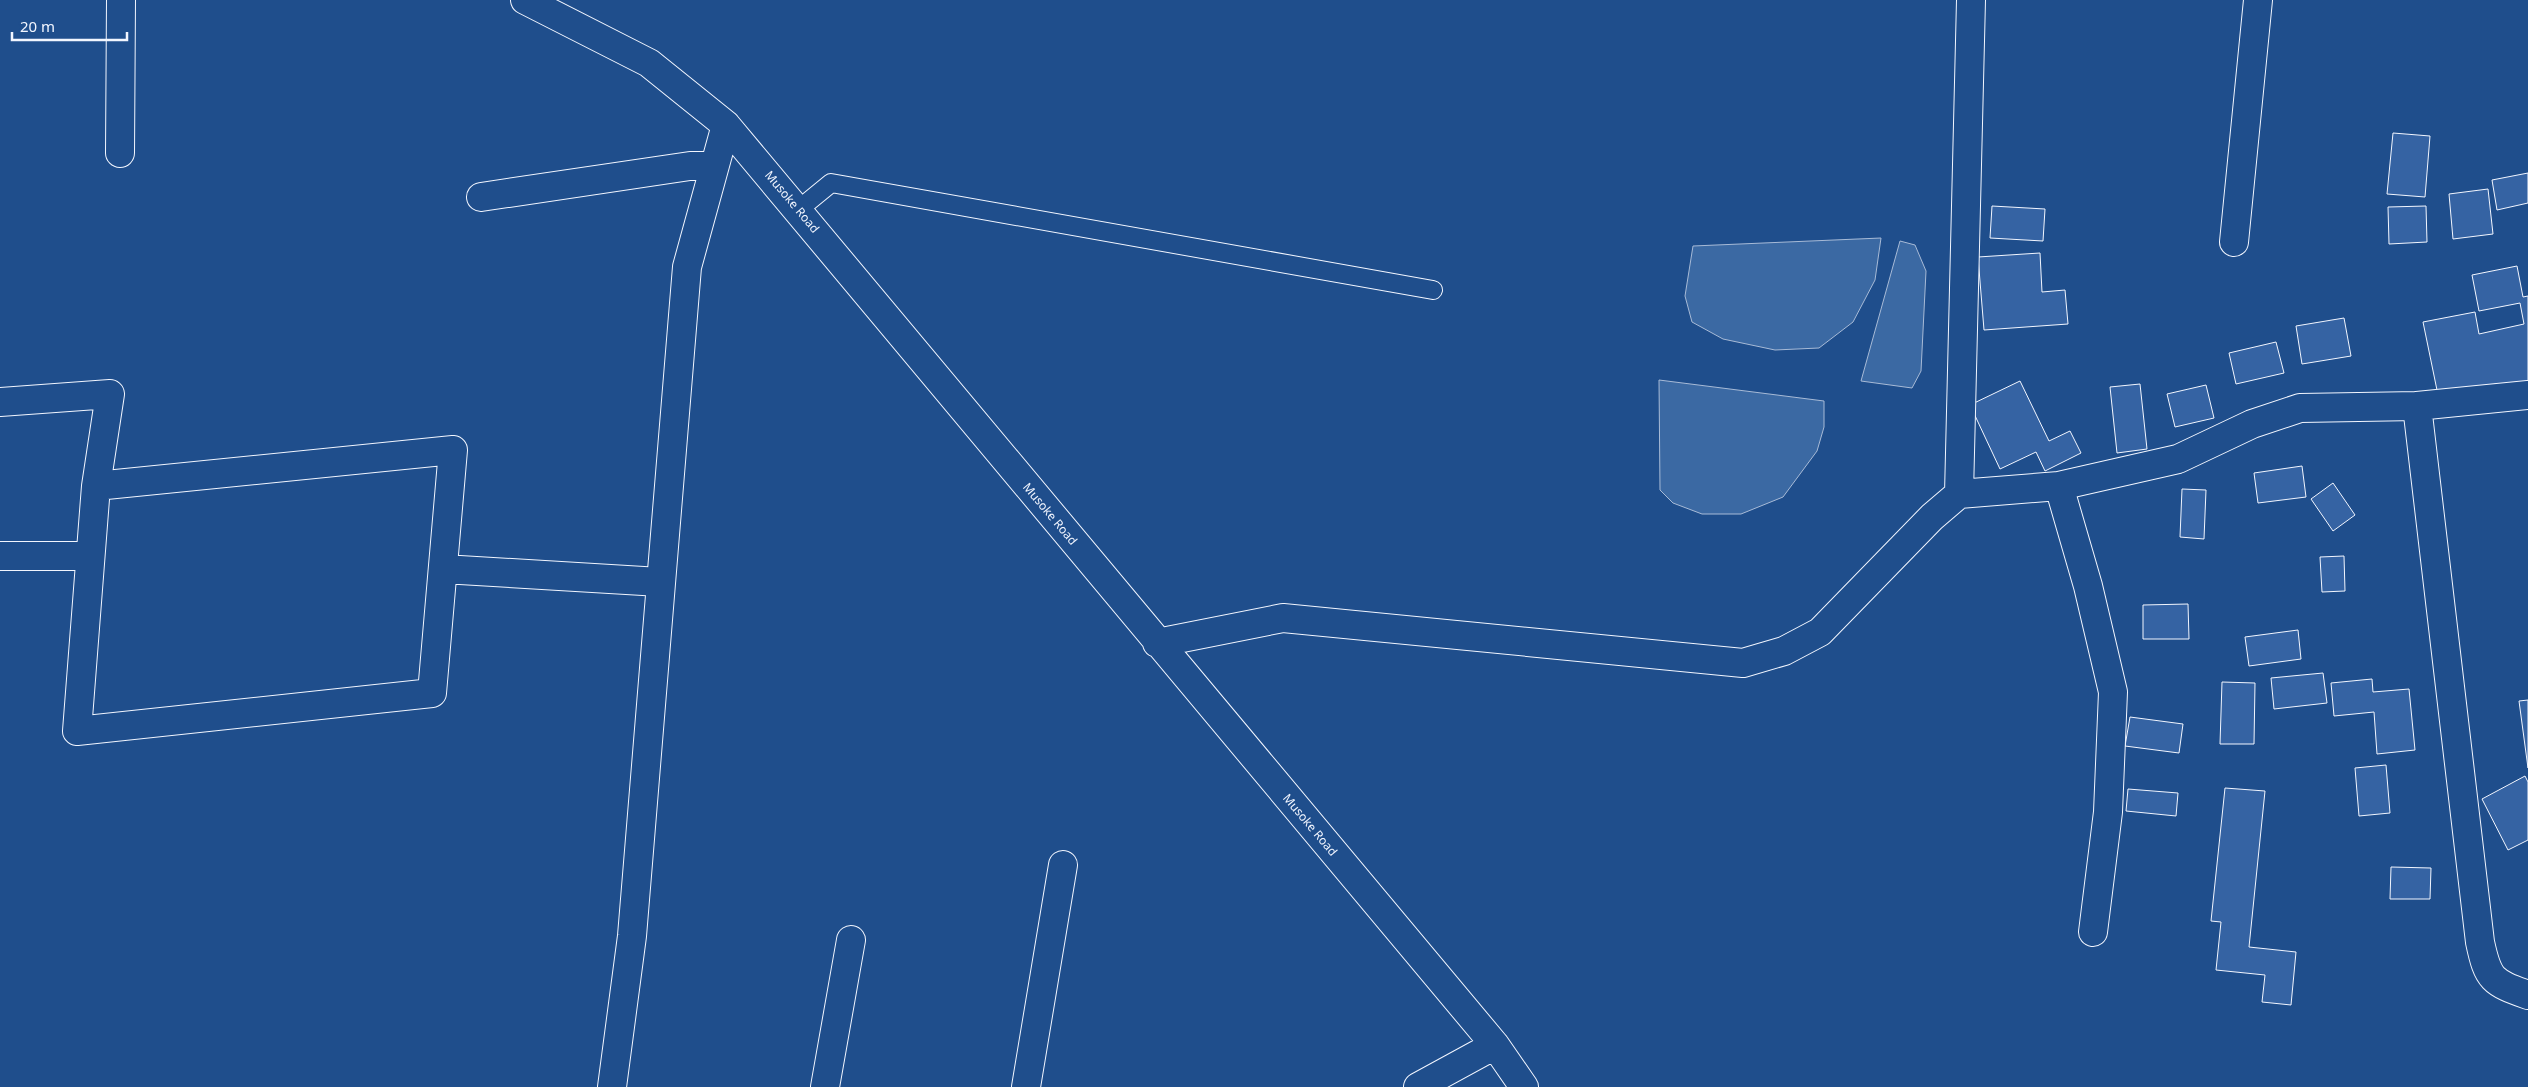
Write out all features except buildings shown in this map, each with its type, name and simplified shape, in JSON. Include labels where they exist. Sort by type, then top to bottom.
[{"type":"street","points":[[120,153],[121,0]]},
{"type":"street","name":"Musoke Road","points":[[526,0],[649,63],[726,125],[1157,643],[1495,1045],[1524,1087]]},
{"type":"street","points":[[1959,494],[1971,0]]},
{"type":"street","points":[[2234,242],[2258,0]]},
{"type":"street","points":[[612,1087],[632,936],[687,267],[726,125]]},
{"type":"street","points":[[481,197],[690,166],[714,166]]},
{"type":"street","points":[[0,402],[110,394],[96,486],[77,731],[432,693],[453,450],[96,486]]},
{"type":"street","points":[[1157,643],[1283,618],[1743,663],[1784,651],[1820,632],[1932,517],[1959,494],[2059,486],[2178,459],[2252,424],[2300,408],[2417,406],[2528,395]]},
{"type":"street","points":[[2417,406],[2480,942],[2485,965],[2493,980],[2528,995]]},
{"type":"street","points":[[2059,486],[2088,586],[2113,692],[2108,812],[2093,932]]},
{"type":"street","points":[[0,556],[90,556]]},
{"type":"street","points":[[442,569],[660,582]]},
{"type":"street","points":[[1026,1087],[1063,866]]},
{"type":"street","points":[[824,1087],[851,940]]},
{"type":"street","points":[[1418,1087],[1495,1045]]},
{"type":"lane","points":[[798,210],[831,183],[1433,290]]},
{"type":"water","points":[[1881,238],[1875,280],[1853,322],[1819,348],[1775,350],[1723,339],[1692,322],[1685,296],[1693,246]]},
{"type":"water","points":[[1900,241],[1915,245],[1926,271],[1921,371],[1912,388],[1861,381]]},
{"type":"water","points":[[1659,380],[1824,401],[1824,427],[1817,451],[1783,497],[1741,514],[1702,514],[1673,503],[1660,490]]}]
